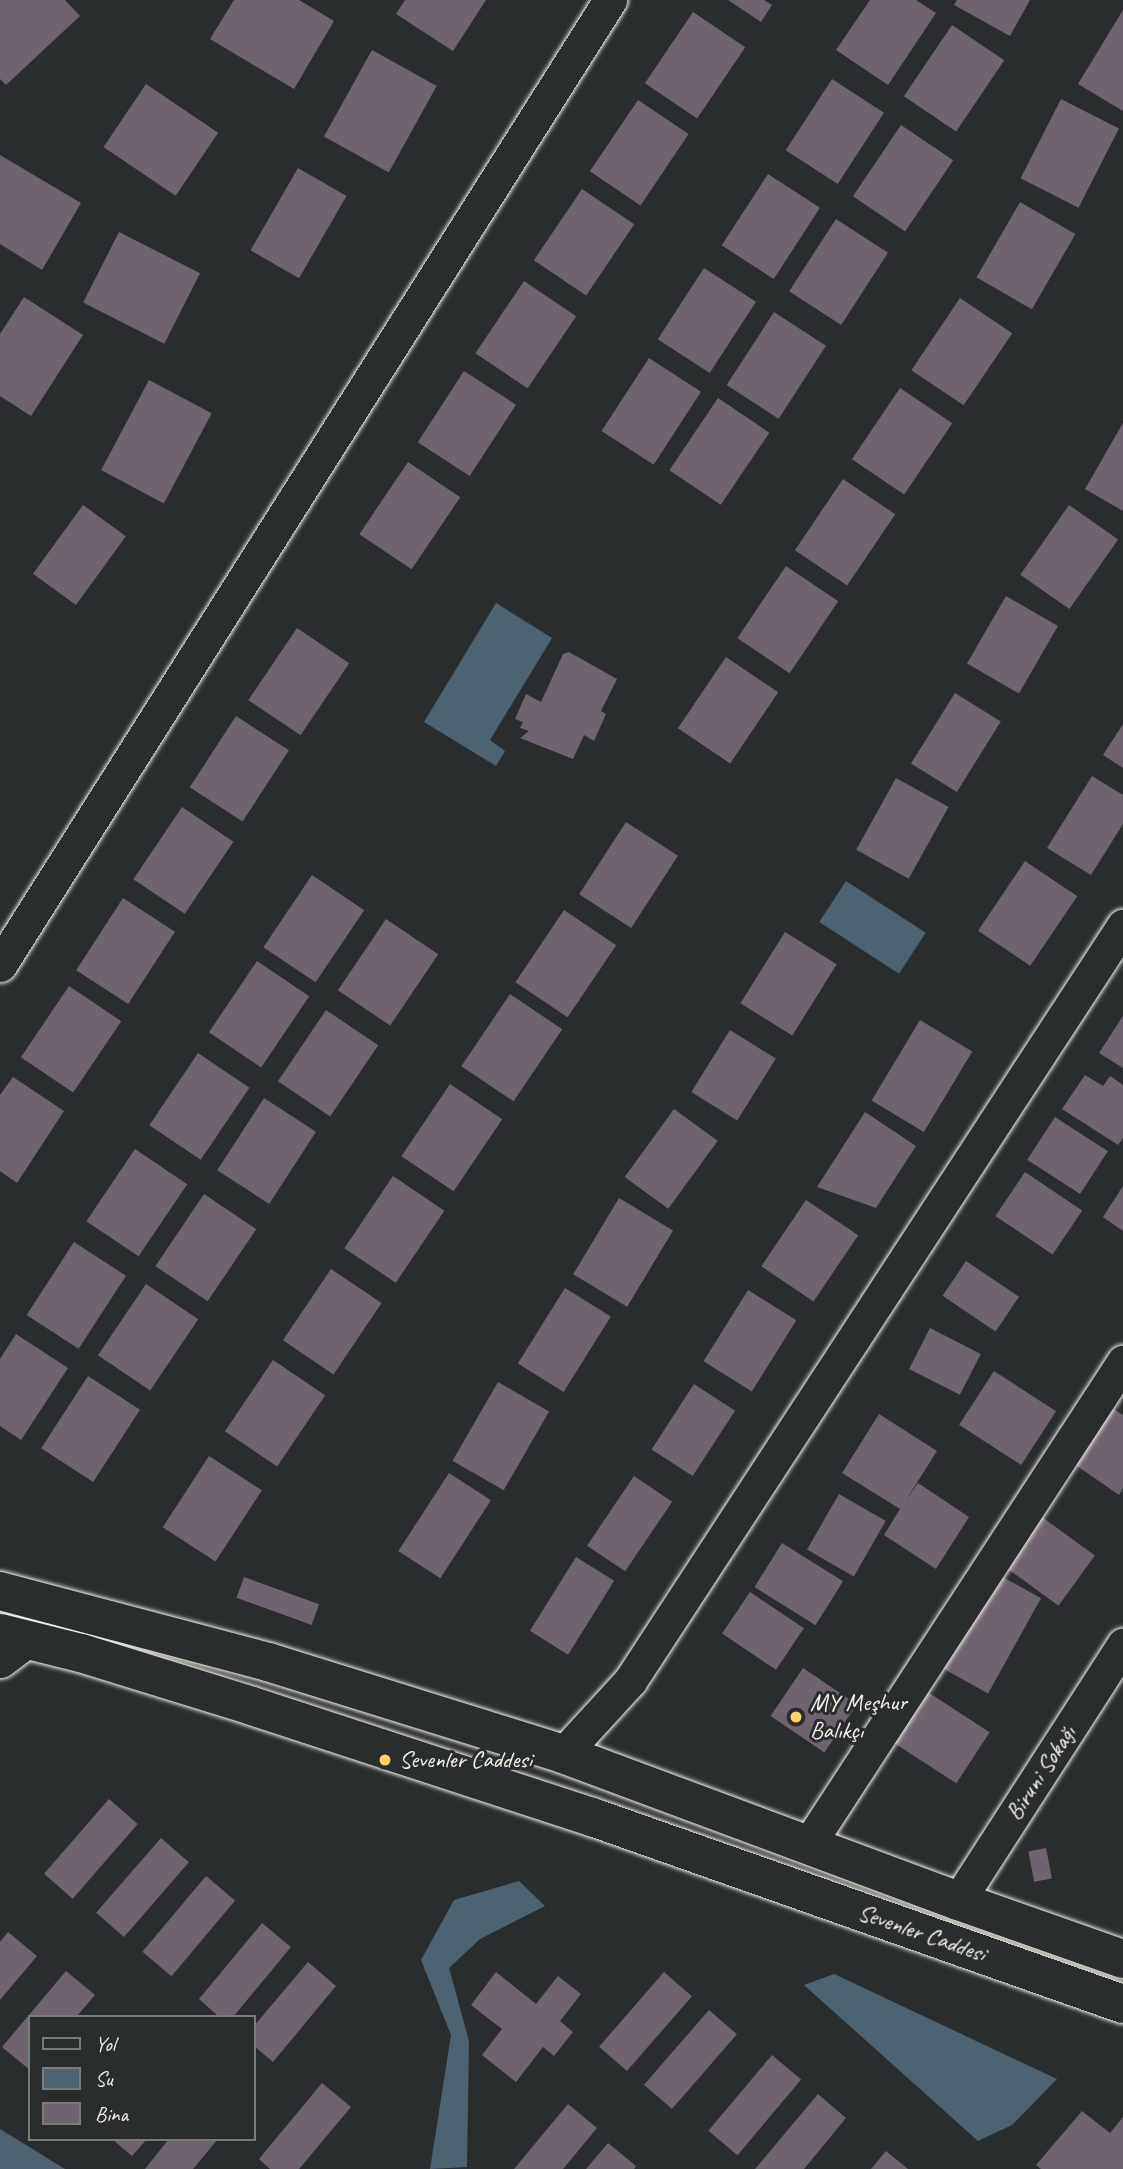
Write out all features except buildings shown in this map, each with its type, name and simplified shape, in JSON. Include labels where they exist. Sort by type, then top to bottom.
[{"type":"main road","name":"Sevenler Caddesi","points":[[0,1591],[268,1661],[563,1754],[958,1901],[1123,1959]]},
{"type":"main road","name":"Sevenler Caddesi","points":[[8,1644],[81,1653],[212,1693],[579,1812],[1123,2004]]},
{"type":"street","points":[[0,965],[610,0]]},
{"type":"street","points":[[563,1754],[630,1681],[1123,926]]},
{"type":"street","points":[[808,1845],[1123,1362]]},
{"type":"street","name":"Biruni Sokağı","points":[[958,1901],[1123,1645]]},
{"type":"water","points":[[496,603],[552,638],[490,740],[505,751],[496,766],[424,722]]},
{"type":"water","points":[[846,881],[926,933],[899,974],[819,922]]},
{"type":"water","points":[[519,1881],[545,1906],[480,1939],[449,1968],[469,2041],[467,2167],[430,2169],[451,2035],[421,1960],[454,1900]]},
{"type":"water","points":[[834,1974],[1057,2079],[1012,2125],[978,2141],[804,1985]]},
{"type":"water","points":[[0,2129],[65,2169],[0,2169]]},
{"type":"place","name":"MY Meşhur Balıkçı","points":[[796,1717]]},
{"type":"place","name":"Sevenler Caddesi","points":[[385,1760]]}]
